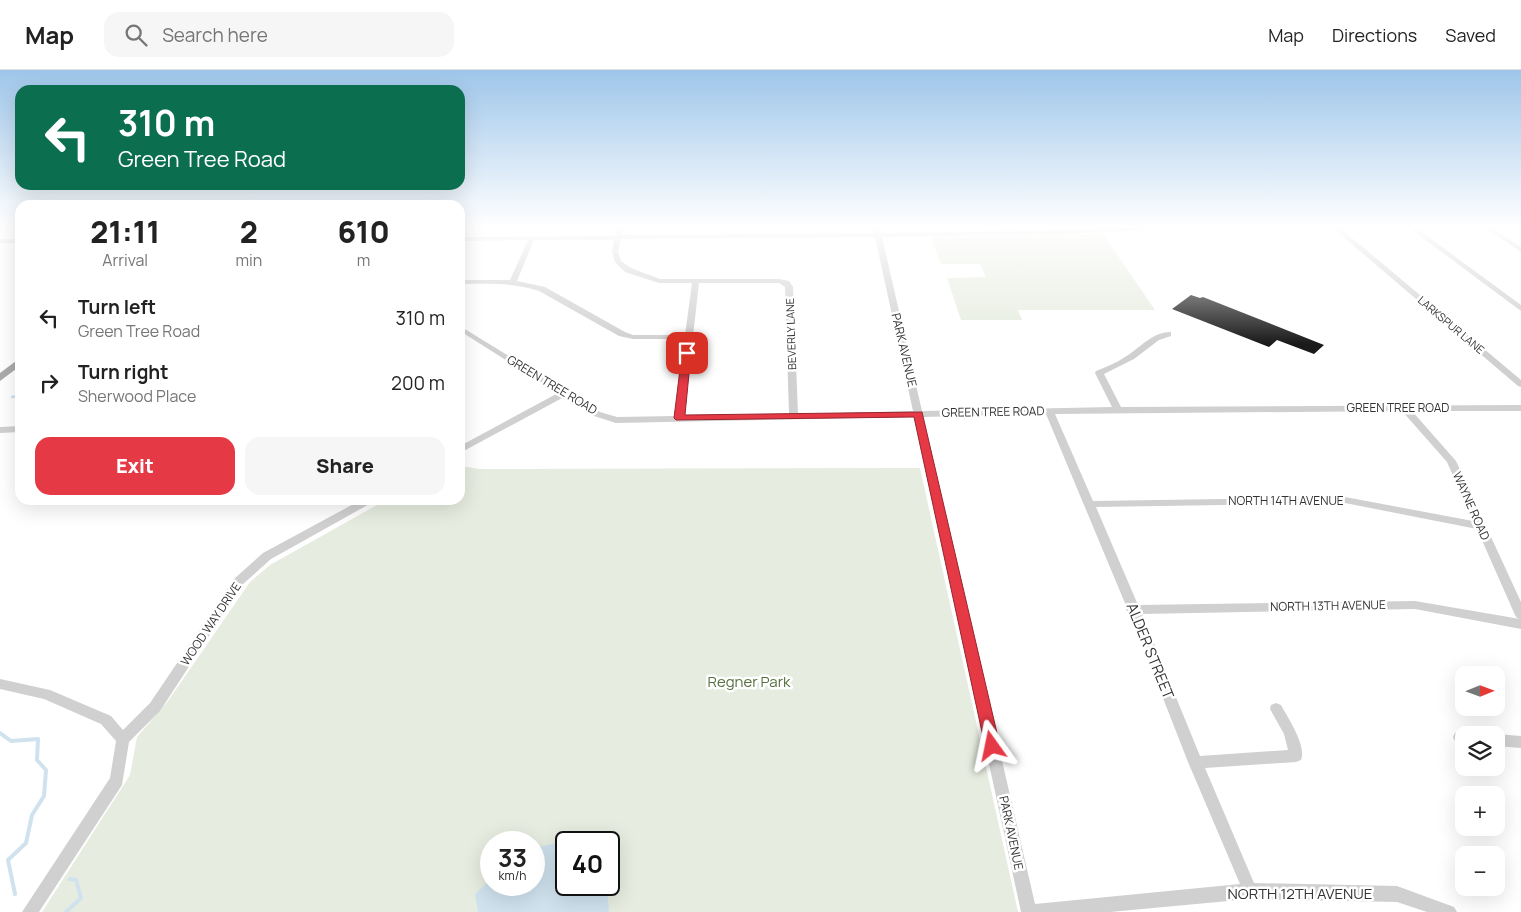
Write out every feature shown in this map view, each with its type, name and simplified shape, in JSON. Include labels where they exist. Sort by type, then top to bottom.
[{"type":"main road","points":[[0,378],[15,365]]},
{"type":"street","points":[[513,282],[520,266]]},
{"type":"street","name":"BEVERLY LANE","points":[[623,266],[628,270],[659,282],[779,281],[786,284],[789,287],[794,416]]},
{"type":"street","name":"PARK AVENUE","points":[[885,266],[1029,912]]},
{"type":"street","name":"LARKSPUR LANE","points":[[1382,266],[1521,384]]},
{"type":"street","points":[[1464,266],[1521,309]]},
{"type":"street","points":[[465,282],[513,282],[528,284],[542,289],[622,334],[633,337],[689,337]]},
{"type":"street","points":[[679,418],[696,282]]},
{"type":"street","name":"GREEN TREE ROAD","points":[[465,331],[597,414],[616,420],[1118,410],[1521,408]]},
{"type":"street","points":[[1118,410],[1099,373],[1124,361],[1157,336],[1168,334]]},
{"type":"street","points":[[465,445],[563,394]]},
{"type":"street","name":"WAYNE ROAD","points":[[1404,408],[1452,461],[1479,526],[1521,615]]},
{"type":"street","name":"ALDER STREET","points":[[1049,411],[1091,504],[1132,610],[1250,891]]},
{"type":"street","points":[[0,430],[15,429]]},
{"type":"street","name":"NORTH 14TH AVENUE","points":[[1091,504],[1345,500],[1479,526]]},
{"type":"street","name":"WOOD WAY DRIVE","points":[[123,739],[155,707],[238,582],[267,556],[360,505]]},
{"type":"street","name":"NORTH 13TH AVENUE","points":[[1132,610],[1415,604],[1521,624]]},
{"type":"street","points":[[0,684],[46,694],[106,720],[123,739],[117,780],[30,912]]},
{"type":"street","points":[[1195,762],[1296,756],[1290,733],[1276,709]]},
{"type":"street","points":[[1505,741],[1521,742]]},
{"type":"street","name":"NORTH 12TH AVENUE","points":[[1029,912],[1250,891],[1397,894],[1449,912]]},
{"type":"green space","points":[[981,266],[1125,266],[1155,310],[1018,310],[1022,320],[961,320],[947,278],[986,277]]},
{"type":"green space","name":"Regner Park","points":[[465,467],[480,469],[920,468],[1018,912],[42,912],[130,775],[137,737],[168,701],[250,582],[270,565],[377,505],[465,505]]},
{"type":"water","points":[[555,843],[555,896],[608,896],[609,912],[478,912],[475,894],[480,889],[480,896],[545,896],[545,846]]},
{"type":"building","points":[[1191,295],[1203,297],[1324,345],[1314,354],[1277,340],[1269,347],[1172,309]]},
{"type":"waterway","points":[[0,733],[11,741],[38,739],[37,760],[46,770],[44,796],[32,815],[26,843],[8,860],[15,894]]},
{"type":"waterway","points":[[66,912],[81,898],[76,880],[70,879]]},
{"type":"route","points":[[687,353],[679,418],[918,414],[992,746]]}]
